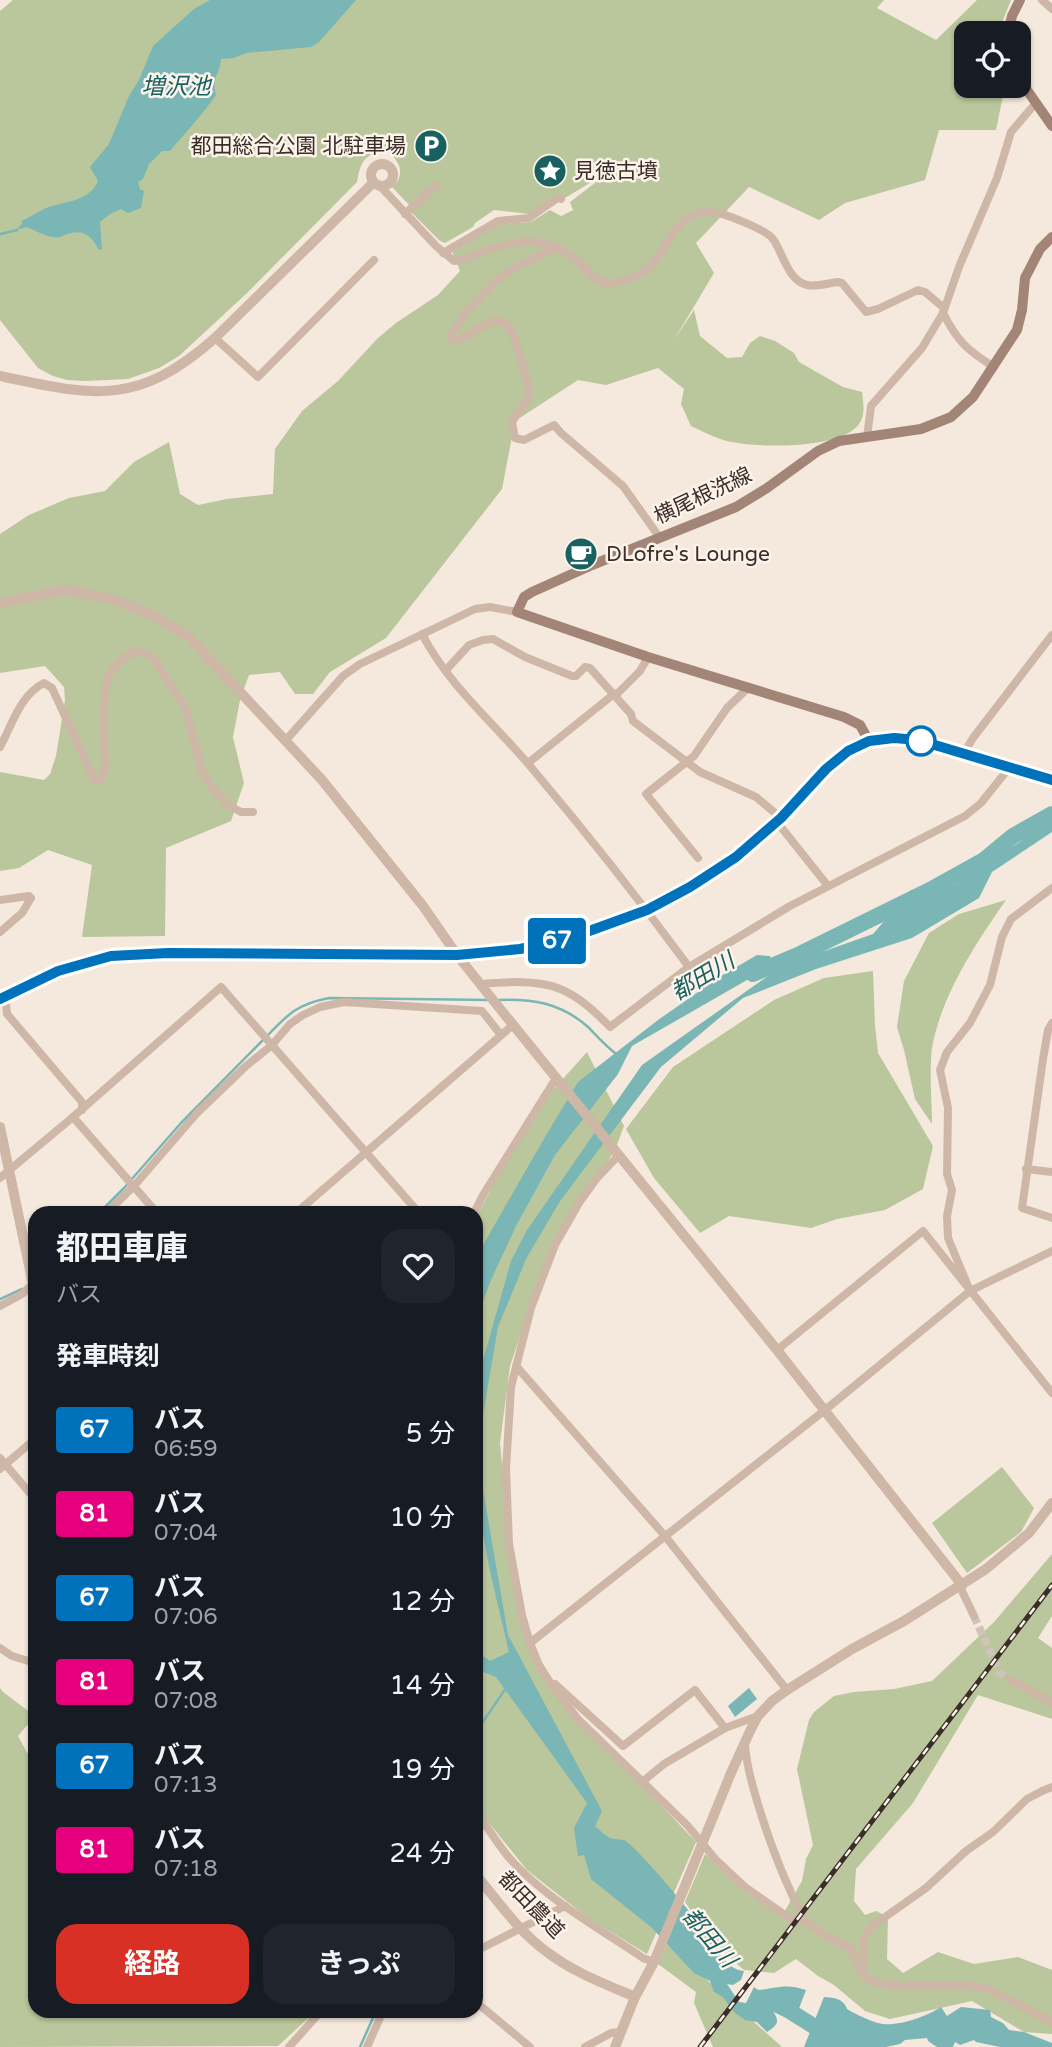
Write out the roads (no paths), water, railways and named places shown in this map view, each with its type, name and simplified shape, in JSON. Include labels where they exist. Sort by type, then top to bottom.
[{"type":"highway","points":[[3,997],[58,971],[111,956],[168,953],[457,955],[520,949],[570,938],[647,910],[690,887],[736,857],[779,820],[826,769],[848,751],[869,741],[894,738],[918,740],[1052,780]]},
{"type":"main road","points":[[1011,21],[1020,0]]},
{"type":"main road","points":[[1031,98],[1052,126]]},
{"type":"main road","name":"横尾根洗線","points":[[517,612],[524,597],[531,592],[736,507],[818,451],[839,441],[922,429],[951,417],[973,397],[1017,331],[1025,278],[1040,249],[1052,237]]},
{"type":"main road","points":[[517,612],[648,657],[844,717],[860,725],[869,741]]},
{"type":"street","points":[[1042,0],[1052,9]]},
{"type":"street","points":[[867,437],[871,406],[922,348],[943,311],[958,267],[997,178],[1011,132],[1035,104]]},
{"type":"street","points":[[0,376],[96,392],[123,390],[178,368],[215,338],[377,185],[450,260],[457,261],[502,246],[543,243],[557,247],[576,259],[598,281],[607,283],[641,274],[652,266],[675,229],[686,218],[712,212],[769,235],[796,280],[807,285],[842,283],[866,312],[918,290],[925,292],[943,311],[953,332],[967,350],[994,367]]},
{"type":"street","points":[[405,214],[436,185]]},
{"type":"street","points":[[443,253],[498,221],[529,218],[559,197],[561,199]]},
{"type":"street","points":[[557,247],[511,270],[495,282],[464,315],[450,337],[460,340],[491,321],[506,323],[512,332],[529,388],[527,399],[512,422],[515,438],[524,440],[554,425],[623,486],[660,538]]},
{"type":"street","points":[[215,338],[258,377],[374,260]]},
{"type":"street","points":[[0,603],[65,590],[112,598],[149,613],[189,637],[322,780],[423,906],[457,955],[777,1350],[962,1585],[962,1591],[974,1616]]},
{"type":"street","points":[[286,740],[343,676],[360,664],[475,609],[490,607],[517,612]]},
{"type":"street","points":[[422,634],[432,654],[466,698],[528,764],[647,910],[689,967]]},
{"type":"street","points":[[964,753],[1052,635]]},
{"type":"street","points":[[446,670],[469,645],[493,639],[525,657],[572,676],[576,676],[585,667],[590,668],[631,714],[633,721],[686,762],[718,782],[756,797],[779,820],[828,886]]},
{"type":"street","points":[[0,747],[21,705],[35,687],[44,683],[52,688],[93,779],[98,781],[102,778],[105,767],[104,703],[109,675],[125,657],[135,652],[145,652],[153,658],[186,709],[202,773],[228,805],[242,812],[253,813]]},
{"type":"street","points":[[528,764],[618,693],[640,671],[648,657]]},
{"type":"street","points":[[698,858],[646,793],[694,756],[727,708],[750,687]]},
{"type":"street","points":[[485,988],[510,982],[542,983],[569,992],[592,1008],[610,1027],[689,967],[790,906],[965,816],[981,803],[1009,768]]},
{"type":"street","points":[[970,1291],[948,1238],[947,1216],[952,1190],[947,1174],[948,1108],[940,1070],[947,1052],[970,1023],[990,985],[1002,937],[1010,919],[1052,888]]},
{"type":"street","points":[[0,900],[29,896],[31,898],[22,913],[0,932]]},
{"type":"street","points":[[0,1178],[221,988],[413,1206]]},
{"type":"street","points":[[3,997],[7,1014],[82,1102],[82,1110]]},
{"type":"street","points":[[112,1206],[197,1113],[246,1066],[272,1045],[290,1024],[320,1007],[344,1002],[482,1011],[500,1035]]},
{"type":"street","points":[[1052,1023],[1042,1059],[1022,1208],[1052,1217]]},
{"type":"street","points":[[304,1206],[513,1025]]},
{"type":"street","points":[[478,1206],[497,1172],[558,1080]]},
{"type":"street","points":[[73,1117],[151,1206]]},
{"type":"street","points":[[0,1127],[28,1259]]},
{"type":"street","points":[[619,1155],[597,1178],[562,1230],[535,1297],[516,1366],[508,1415],[506,1494],[513,1568],[522,1615],[530,1643],[545,1675],[577,1718],[642,1782],[702,1847],[745,1887],[792,1920],[805,1921]]},
{"type":"street","points":[[1026,1169],[1052,1172]]},
{"type":"street","points":[[777,1350],[923,1231],[1052,1393]]},
{"type":"street","points":[[530,1643],[825,1410],[970,1291],[1052,1251]]},
{"type":"street","points":[[0,1306],[28,1290]]},
{"type":"street","points":[[516,1366],[665,1536],[787,1690]]},
{"type":"street","points":[[28,1444],[2,1464],[28,1492]]},
{"type":"street","points":[[615,2047],[635,1997],[654,1962],[731,1773],[758,1716],[787,1690],[962,1585],[1009,1551],[1029,1533],[1052,1503]]},
{"type":"street","points":[[0,1648],[12,1656],[28,1661]]},
{"type":"street","points":[[545,1675],[624,1746],[695,1690],[725,1728]]},
{"type":"street","points":[[1009,1679],[1052,1703]]},
{"type":"street","points":[[642,1782],[664,1764],[725,1728],[758,1716]]},
{"type":"street","points":[[745,1745],[747,1769],[787,1886],[805,1921],[824,1935],[850,1948],[863,1975],[876,1983],[900,1986],[966,1985],[989,1989],[1052,2022]]},
{"type":"street","points":[[863,1975],[864,1937],[871,1927],[926,1888],[966,1851],[993,1832],[1027,1799],[1052,1787]]},
{"type":"street","points":[[483,1821],[506,1854],[565,1906],[643,1958],[654,1962]]},
{"type":"street","name":"都田農道","points":[[483,1883],[547,1952],[586,1976],[635,1997]]},
{"type":"street","points":[[483,1948],[565,1906]]},
{"type":"street","points":[[483,2008],[530,2047]]},
{"type":"street","points":[[289,2047],[315,2018]]},
{"type":"street","points":[[367,2047],[380,2018]]},
{"type":"street","points":[[585,2047],[621,2032]]},
{"type":"water","name":"増沢池","points":[[210,0],[356,0],[319,42],[311,47],[246,53],[221,59],[215,79],[216,95],[170,151],[162,151],[149,164],[143,179],[138,182],[140,189],[144,191],[141,208],[128,213],[121,209],[100,222],[102,249],[99,250],[91,239],[81,233],[56,237],[27,227],[16,230],[22,221],[40,211],[76,200],[94,188],[98,181],[90,167],[109,144],[153,46],[194,9]]},
{"type":"water","points":[[1052,820],[1052,832],[992,872],[979,898],[912,938],[816,969],[743,998],[661,1067],[560,1201],[526,1259],[498,1327],[483,1414],[483,1360],[511,1261],[527,1230],[642,1065],[782,966],[873,934],[911,890],[954,886]]},
{"type":"water","points":[[757,955],[770,956],[773,965],[632,1046],[618,1074],[555,1155],[516,1226],[483,1301],[483,1245],[578,1082],[658,1020],[721,976]]},
{"type":"water","points":[[483,1490],[508,1635],[602,1811],[595,1826],[608,1837],[624,1840],[631,1845],[680,1900],[703,1932],[708,1934],[727,1962],[744,1971],[741,1980],[733,1985],[727,1984],[739,2002],[746,2003],[754,1987],[758,1990],[787,1986],[806,1990],[798,2011],[776,2007],[772,2010],[777,2023],[767,2032],[757,2022],[745,2020],[734,2012],[723,1997],[714,1992],[710,1981],[694,1973],[651,1927],[591,1879],[584,1855],[578,1856],[574,1828],[587,1803],[496,1677],[483,1672],[483,1656],[490,1661],[509,1652],[483,1533]]},
{"type":"water","points":[[749,1688],[757,1699],[735,1717],[728,1706]]},
{"type":"water","points":[[824,1997],[838,1999],[850,2011],[883,2024],[913,2020],[941,2007],[947,2016],[961,2007],[990,2010],[991,2017],[1003,2023],[1009,2030],[1024,2032],[1052,2043],[1052,2047],[1000,2047],[974,2040],[960,2045],[955,2042],[953,2047],[937,2047],[927,2038],[905,2040],[886,2047],[804,2047]]},
{"type":"waterway","points":[[0,234],[17,230]]},
{"type":"waterway","name":"都田川","points":[[753,974],[930,890],[984,860],[1013,836],[1052,814]]},
{"type":"waterway","points":[[268,1035],[295,1010],[329,998],[490,1000]]},
{"type":"waterway","points":[[496,1000],[534,1001],[557,1007],[578,1019],[615,1053]]},
{"type":"waterway","points":[[106,1206],[181,1123],[263,1040]]},
{"type":"waterway","points":[[0,1299],[22,1289]]},
{"type":"waterway","points":[[483,1722],[506,1688]]},
{"type":"waterway","name":"都田川","points":[[768,2000],[815,2027],[833,2030]]},
{"type":"waterway","points":[[360,2047],[373,2018]]},
{"type":"tunnel","points":[[974,1616],[999,1672],[1009,1679]]},
{"type":"railway","points":[[700,2047],[1052,1585]]},
{"type":"place","name":"都田総合公園 北駐車場","points":[[431,146]]},
{"type":"place","name":"見徳古墳","points":[[550,171]]},
{"type":"place","name":"DLofre's Lounge","points":[[581,554]]}]
